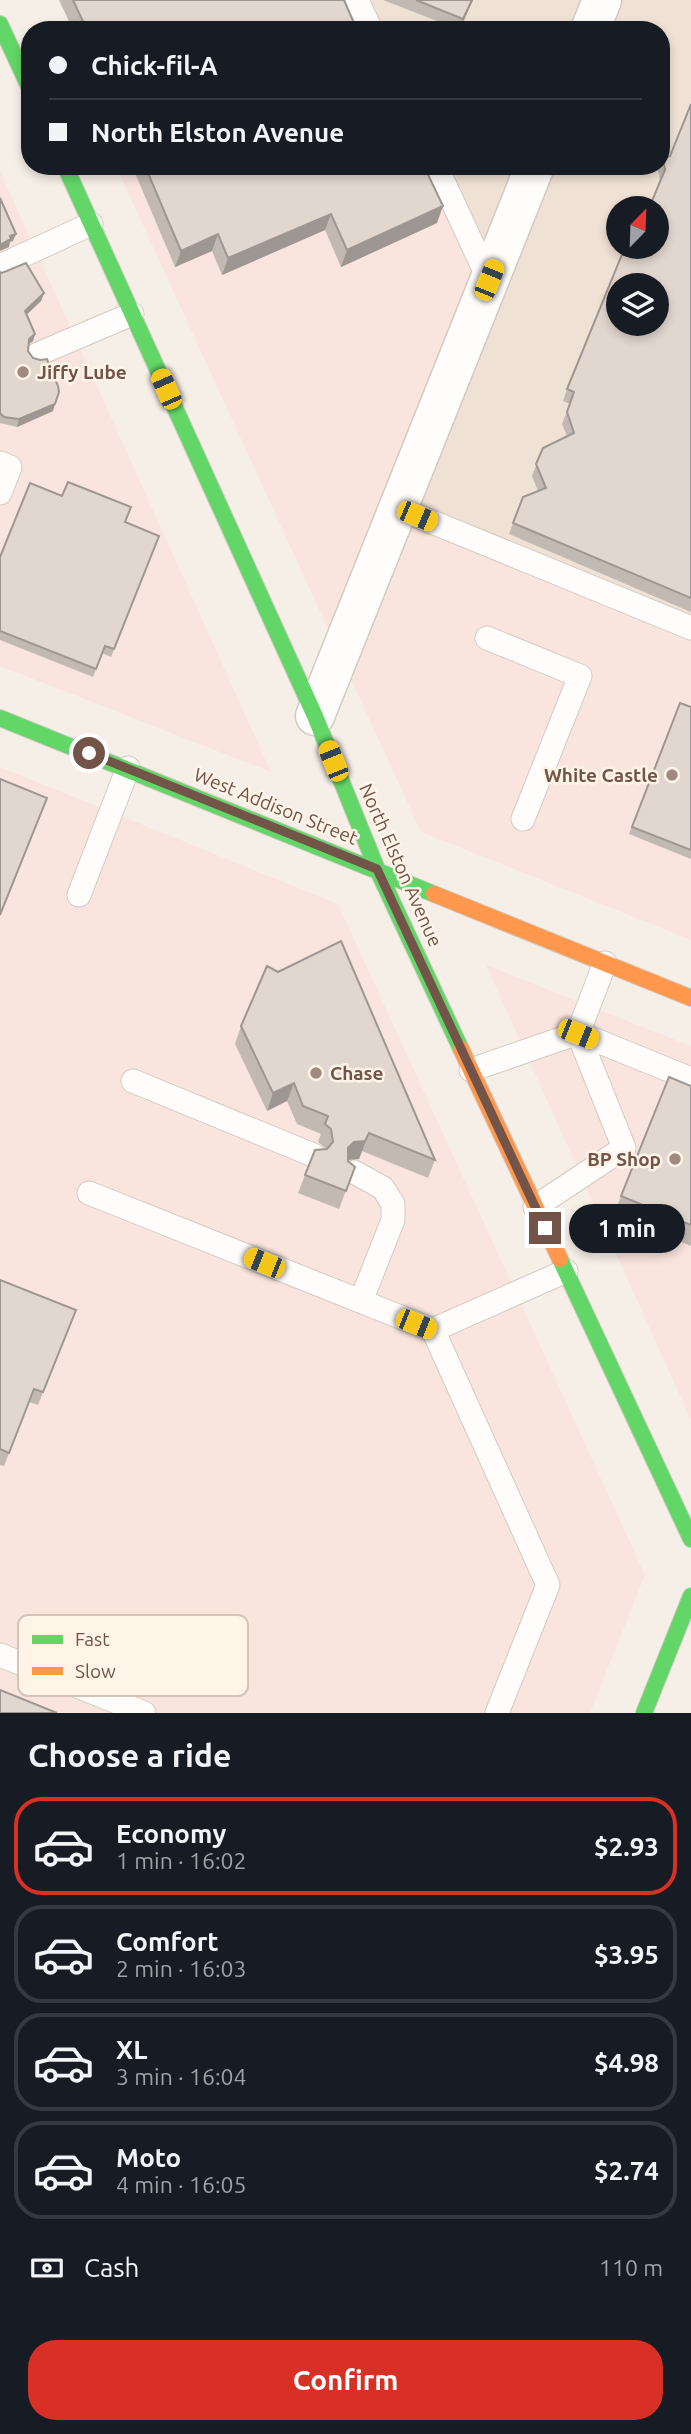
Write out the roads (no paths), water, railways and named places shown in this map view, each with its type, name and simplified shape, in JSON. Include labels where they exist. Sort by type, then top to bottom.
[{"type":"main road","points":[[0,24],[21,70]]},
{"type":"main road","name":"North Elston Avenue","points":[[69,175],[315,716],[377,869],[691,1539]]},
{"type":"main road","name":"West Addison Street","points":[[0,718],[691,998]]},
{"type":"main road","points":[[644,1713],[691,1596]]},
{"type":"street","points":[[594,21],[602,0]]},
{"type":"street","points":[[315,716],[531,175]]},
{"type":"lane","points":[[357,0],[367,21]]},
{"type":"lane","points":[[440,175],[489,280]]},
{"type":"lane","points":[[0,266],[91,224]]},
{"type":"lane","points":[[38,354],[132,314]]},
{"type":"lane","points":[[0,463],[10,467],[0,493]]},
{"type":"lane","points":[[398,508],[691,628]]},
{"type":"lane","points":[[487,638],[580,676],[523,819]]},
{"type":"lane","points":[[79,895],[128,768]]},
{"type":"lane","points":[[535,1207],[624,1148],[578,1034],[605,963]]},
{"type":"lane","points":[[471,1070],[578,1034],[691,1079]]},
{"type":"lane","points":[[133,1081],[313,1154]]},
{"type":"lane","points":[[354,1172],[383,1188],[393,1204],[393,1220],[361,1301]]},
{"type":"lane","points":[[89,1193],[433,1330],[548,1585],[498,1713]]},
{"type":"lane","points":[[433,1330],[566,1270]]},
{"type":"lane","points":[[0,1655],[18,1662]]},
{"type":"lane","points":[[102,1696],[144,1713]]},
{"type":"place","name":"Jiffy Lube","points":[[23,372]]},
{"type":"place","name":"White Castle","points":[[672,775]]},
{"type":"place","name":"Chase","points":[[316,1073]]},
{"type":"place","name":"BP Shop","points":[[675,1159]]}]
